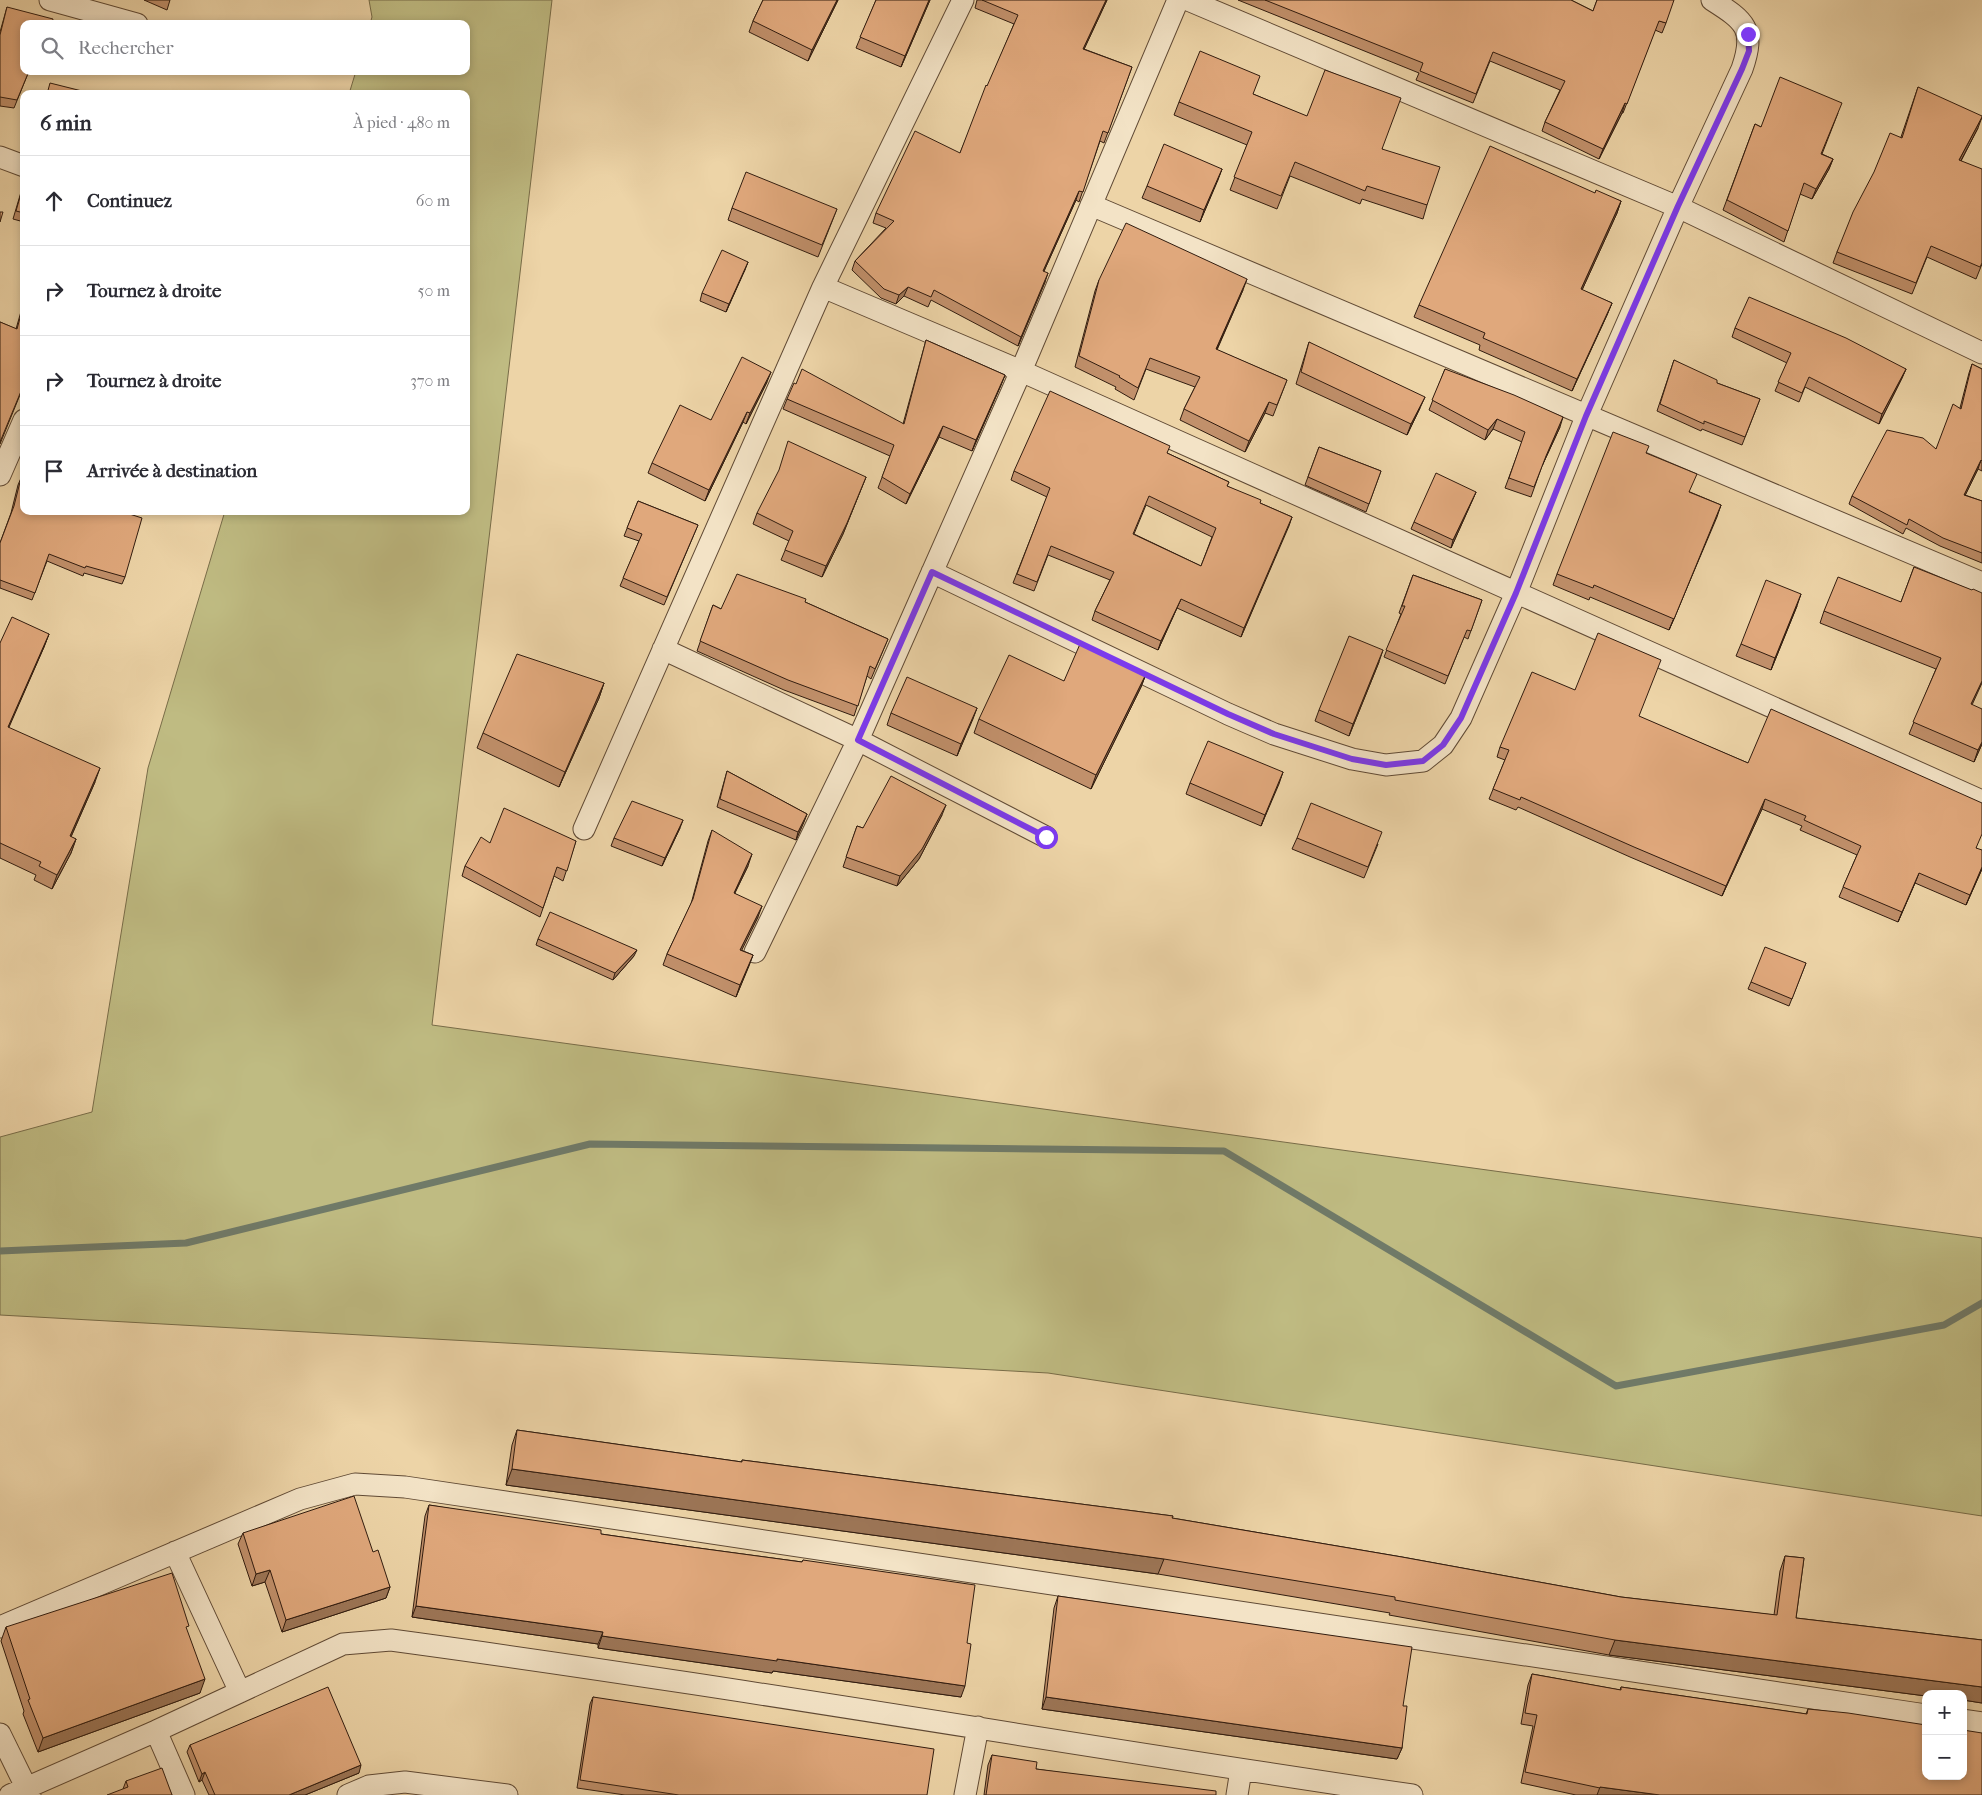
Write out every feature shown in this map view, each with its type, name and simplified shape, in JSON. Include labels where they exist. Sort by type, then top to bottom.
[{"type":"street","points":[[50,0],[122,20]]},
{"type":"street","points":[[584,829],[823,287],[963,0]]},
{"type":"street","points":[[755,952],[858,740],[1021,371],[1178,0]]},
{"type":"street","points":[[1188,0],[1678,206],[1982,353]]},
{"type":"street","points":[[932,572],[1274,734],[1352,759],[1386,765],[1423,761],[1443,745],[1461,718],[1516,593],[1586,416],[1678,206],[1749,51],[1748,34],[1738,17],[1712,0]]},
{"type":"street","points":[[0,157],[20,164]]},
{"type":"street","points":[[1091,205],[1982,583]]},
{"type":"street","points":[[823,287],[1021,371],[1982,800]]},
{"type":"street","points":[[0,476],[20,429]]},
{"type":"street","points":[[663,649],[858,740],[1046,837]]},
{"type":"street","points":[[0,1627],[300,1499],[355,1484],[404,1488],[1922,1714]]},
{"type":"street","points":[[176,1552],[240,1692]]},
{"type":"street","points":[[0,1734],[22,1793],[343,1644],[391,1640],[978,1727],[1241,1770],[1412,1795]]},
{"type":"street","points":[[1967,1721],[1982,1723]]},
{"type":"street","points":[[966,1795],[978,1727]]},
{"type":"street","points":[[156,1731],[184,1795]]},
{"type":"street","points":[[1237,1795],[1241,1770]]},
{"type":"street","points":[[348,1795],[369,1786],[405,1782],[507,1795]]},
{"type":"shaded area","points":[[369,0],[552,0],[432,1025],[1982,1238],[1982,1516],[1048,1373],[0,1315],[0,1137],[92,1112],[148,768],[224,515],[470,515],[470,90],[350,90],[355,75],[470,75],[470,20],[371,20]]},
{"type":"building","points":[[763,0],[837,0],[812,50],[753,21]]},
{"type":"building","points":[[876,0],[929,0],[905,56],[860,37]]},
{"type":"building","points":[[982,0],[1106,0],[1083,49],[1132,67],[1108,133],[1103,131],[1083,192],[1079,191],[1043,271],[1048,273],[1021,337],[934,290],[931,297],[908,287],[899,295],[884,289],[855,261],[894,221],[876,213],[915,131],[960,153],[986,85],[1018,15]]},
{"type":"building","points":[[1265,0],[1571,0],[1593,11],[1597,0],[1674,0],[1666,23],[1659,21],[1627,104],[1625,103],[1603,149],[1545,122],[1565,81],[1493,52],[1476,94],[1420,71],[1423,63]]},
{"type":"building","points":[[7,7],[53,19],[20,20],[20,75],[27,75],[17,100],[0,97],[0,35]]},
{"type":"building","points":[[1200,51],[1260,76],[1253,94],[1307,116],[1325,70],[1401,98],[1382,149],[1440,167],[1427,205],[1367,186],[1365,191],[1295,162],[1281,196],[1234,177],[1252,132],[1179,102]]},
{"type":"building","points":[[1780,77],[1842,103],[1821,154],[1833,159],[1816,189],[1804,183],[1788,231],[1727,200],[1755,124],[1761,127]]},
{"type":"building","points":[[50,83],[78,90],[48,90]]},
{"type":"building","points":[[1918,87],[1982,116],[1959,160],[1982,169],[1982,263],[1980,267],[1931,246],[1916,283],[1837,252],[1853,212],[1874,172],[1890,133],[1902,138]]},
{"type":"building","points":[[1164,144],[1222,169],[1204,210],[1147,186]]},
{"type":"building","points":[[1490,146],[1595,193],[1596,190],[1621,201],[1581,289],[1612,303],[1577,379],[1483,338],[1485,333],[1419,305]]},
{"type":"building","points":[[746,172],[837,209],[822,245],[732,208]]},
{"type":"building","points":[[20,197],[20,212],[16,211]]},
{"type":"building","points":[[1126,223],[1247,279],[1216,349],[1287,380],[1277,405],[1269,402],[1249,441],[1184,409],[1200,377],[1150,358],[1138,388],[1120,376],[1079,356],[1099,280]]},
{"type":"building","points":[[722,250],[748,262],[729,304],[702,293]]},
{"type":"building","points":[[1749,297],[1846,338],[1906,369],[1882,414],[1809,377],[1802,393],[1778,382],[1791,353],[1735,328]]},
{"type":"building","points":[[20,318],[20,394],[0,442],[0,322],[17,329]]},
{"type":"building","points":[[926,340],[1005,375],[976,440],[943,426],[910,494],[882,477],[894,445],[787,399],[802,369],[904,424]]},
{"type":"building","points":[[1309,342],[1425,397],[1411,424],[1301,372]]},
{"type":"building","points":[[742,357],[771,372],[750,413],[747,412],[709,490],[652,463],[680,405],[711,420]]},
{"type":"building","points":[[1674,360],[1717,380],[1717,383],[1760,399],[1745,437],[1704,421],[1704,424],[1660,404]]},
{"type":"building","points":[[1972,364],[1982,369],[1982,461],[1964,495],[1982,501],[1982,553],[1943,538],[1909,519],[1907,525],[1852,496],[1887,430],[1923,438],[1936,449],[1953,404],[1961,409]]},
{"type":"building","points":[[1445,369],[1514,395],[1563,417],[1534,487],[1509,478],[1525,432],[1497,419],[1488,430],[1432,400]]},
{"type":"building","points":[[1050,391],[1170,446],[1167,453],[1229,482],[1227,486],[1261,500],[1260,503],[1292,517],[1244,628],[1181,599],[1161,641],[1095,611],[1114,572],[1051,546],[1037,582],[1017,574],[1050,488],[1014,471]],"holes":[[[1149,496],[1216,528],[1201,566],[1133,534]]]},
{"type":"building","points":[[1613,432],[1649,446],[1646,453],[1697,474],[1689,492],[1721,505],[1674,619],[1594,585],[1593,588],[1557,574]]},
{"type":"building","points":[[788,441],[866,477],[847,523],[826,566],[785,550],[793,531],[757,513],[779,470]]},
{"type":"building","points":[[1319,447],[1381,471],[1369,504],[1308,477]]},
{"type":"building","points":[[1436,473],[1476,492],[1453,540],[1414,522]]},
{"type":"building","points":[[20,482],[20,515],[133,515],[142,518],[125,577],[86,566],[85,568],[49,554],[35,593],[0,580],[0,543],[14,506]]},
{"type":"building","points":[[638,501],[698,525],[667,597],[623,578],[642,534],[627,528]]},
{"type":"building","points":[[1914,567],[1982,593],[1982,681],[1971,704],[1982,709],[1982,742],[1978,750],[1913,722],[1941,658],[1824,611],[1838,577],[1901,602]]},
{"type":"building","points":[[737,574],[806,599],[805,602],[888,639],[875,669],[870,666],[858,706],[788,680],[700,641],[713,605],[721,609]]},
{"type":"building","points":[[1413,575],[1482,600],[1471,631],[1467,630],[1448,676],[1386,650],[1405,606],[1402,606]]},
{"type":"building","points":[[1766,580],[1801,594],[1775,658],[1741,644]]},
{"type":"building","points":[[12,617],[49,634],[8,727],[100,768],[70,836],[76,839],[57,875],[39,866],[41,862],[0,843],[0,643]]},
{"type":"building","points":[[1598,633],[1661,660],[1639,716],[1748,763],[1771,709],[1982,803],[1982,834],[1976,848],[1982,850],[1982,867],[1970,895],[1919,873],[1902,912],[1843,887],[1861,846],[1804,820],[1806,816],[1765,799],[1726,886],[1521,797],[1520,800],[1493,789],[1509,750],[1500,747],[1532,672],[1575,690]]},
{"type":"building","points":[[1349,636],[1383,650],[1353,724],[1319,710]]},
{"type":"building","points":[[1080,644],[1146,674],[1096,775],[979,719],[1009,655],[1064,681]]},
{"type":"building","points":[[517,654],[604,683],[565,772],[483,733]]},
{"type":"building","points":[[907,677],[977,708],[961,744],[891,713]]},
{"type":"building","points":[[1208,741],[1283,772],[1265,815],[1190,783]]},
{"type":"building","points":[[727,771],[807,814],[798,832],[720,799]]},
{"type":"building","points":[[891,776],[946,805],[922,849],[900,876],[846,857],[857,826],[863,828]]},
{"type":"building","points":[[632,801],[683,820],[665,858],[614,838]]},
{"type":"building","points":[[1311,803],[1382,832],[1368,867],[1297,838]]},
{"type":"building","points":[[504,808],[576,841],[567,871],[557,867],[543,908],[465,866],[481,837],[490,843]]},
{"type":"building","points":[[712,830],[752,854],[734,893],[762,906],[740,950],[753,955],[740,985],[667,954],[693,899]]},
{"type":"building","points":[[550,912],[637,950],[615,973],[538,939]]},
{"type":"building","points":[[1765,947],[1806,963],[1792,999],[1751,982]]},
{"type":"building","points":[[517,1430],[742,1462],[742,1460],[1173,1516],[1172,1518],[1621,1597],[1777,1615],[1785,1556],[1804,1558],[1796,1618],[1982,1640],[1982,1687],[1615,1640],[1395,1600],[1395,1597],[1164,1559],[512,1469]]},
{"type":"building","points":[[354,1496],[373,1552],[378,1550],[390,1587],[286,1620],[270,1570],[256,1574],[243,1533]]},
{"type":"building","points":[[429,1505],[601,1530],[601,1534],[802,1562],[803,1560],[975,1585],[967,1643],[971,1644],[965,1686],[602,1636],[603,1632],[416,1606]]},
{"type":"building","points":[[172,1573],[189,1626],[186,1627],[205,1679],[43,1738],[28,1700],[30,1699],[6,1627]]},
{"type":"building","points":[[1058,1596],[1412,1647],[1403,1706],[1407,1706],[1402,1748],[1046,1697]]},
{"type":"building","points":[[1532,1674],[1621,1690],[1621,1687],[1807,1714],[1808,1709],[1922,1724],[1922,1780],[1967,1780],[1967,1731],[1982,1733],[1982,1795],[1660,1795],[1600,1788],[1525,1772],[1537,1715],[1525,1713]]},
{"type":"building","points":[[328,1687],[361,1765],[289,1795],[215,1795],[205,1772],[202,1774],[190,1745]]},
{"type":"building","points":[[593,1697],[934,1749],[927,1795],[679,1795],[580,1780]]},
{"type":"building","points":[[992,1755],[1037,1762],[1036,1769],[1216,1791],[1216,1795],[986,1795]]},
{"type":"building","points":[[162,1768],[172,1795],[107,1795],[128,1787],[126,1781]]},
{"type":"waterway","points":[[0,1251],[186,1243],[590,1144],[1224,1151],[1616,1386],[1944,1325],[1982,1303]]},
{"type":"route","points":[[1046,837],[858,740],[932,572],[1228,714],[1274,734],[1352,759],[1386,765],[1423,761],[1443,745],[1461,718],[1516,593],[1586,416],[1678,206],[1742,69],[1749,51],[1748,34]]}]
